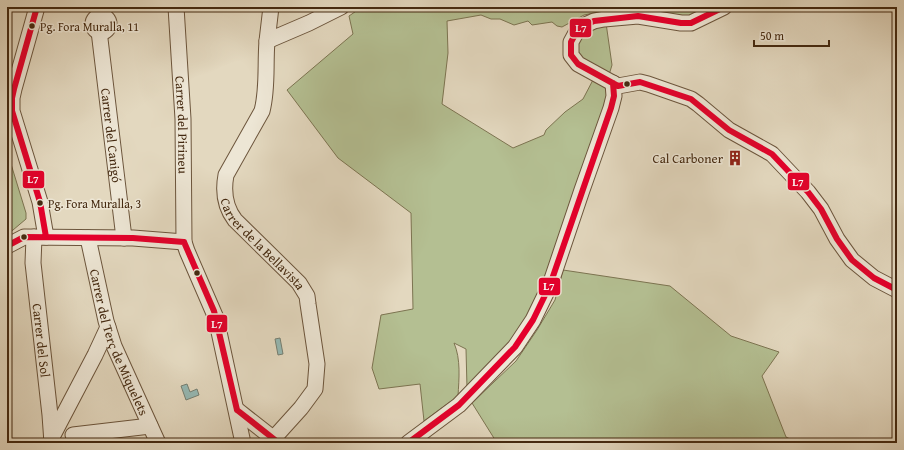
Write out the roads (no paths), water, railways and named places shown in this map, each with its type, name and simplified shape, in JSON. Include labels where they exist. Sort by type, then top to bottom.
[{"type":"street","name":"Carrer del Sol","points":[[37,7],[14,89],[12,111],[40,202],[40,237],[33,263],[52,440]]},
{"type":"street","name":"Carrer del Pirineu","points":[[176,7],[184,119],[184,242]]},
{"type":"street","name":"Carrer de la Bellavista","points":[[271,7],[265,66],[265,101],[262,112],[226,175],[224,182],[226,200],[231,215],[294,277],[303,289],[308,304],[317,364],[315,389],[276,441]]},
{"type":"street","points":[[267,41],[341,7]]},
{"type":"street","points":[[724,7],[691,23],[680,23],[638,16],[594,21],[583,26],[577,31],[570,42],[571,55],[578,64],[618,86],[640,82],[691,99],[729,130],[772,154],[822,209],[837,239],[852,260],[874,278],[897,290]]},
{"type":"street","name":"Carrer del Canigó","points":[[99,31],[124,238]]},
{"type":"street","points":[[408,443],[459,405],[507,355],[523,336],[536,315],[554,274],[611,108],[614,96],[613,83]]},
{"type":"street","points":[[7,246],[23,238],[40,237],[124,238],[184,242],[216,318],[243,443]]},
{"type":"street","name":"Carrer del Terç de Miquelets","points":[[88,238],[114,346],[158,443]]},
{"type":"street","points":[[52,440],[108,326]]},
{"type":"street","points":[[237,410],[276,441]]},
{"type":"street","points":[[73,435],[150,426]]},
{"type":"water","points":[[280,338],[283,354],[278,355],[275,339]]},
{"type":"water","points":[[187,384],[190,392],[197,389],[199,395],[186,400],[181,386]]},
{"type":"place","name":"Pg. Fora Muralla, 11","points":[[32,26]]},
{"type":"place","name":"Cal Carboner","points":[[735,158]]},
{"type":"place","name":"Pg. Fora Muralla, 3","points":[[40,203]]}]
